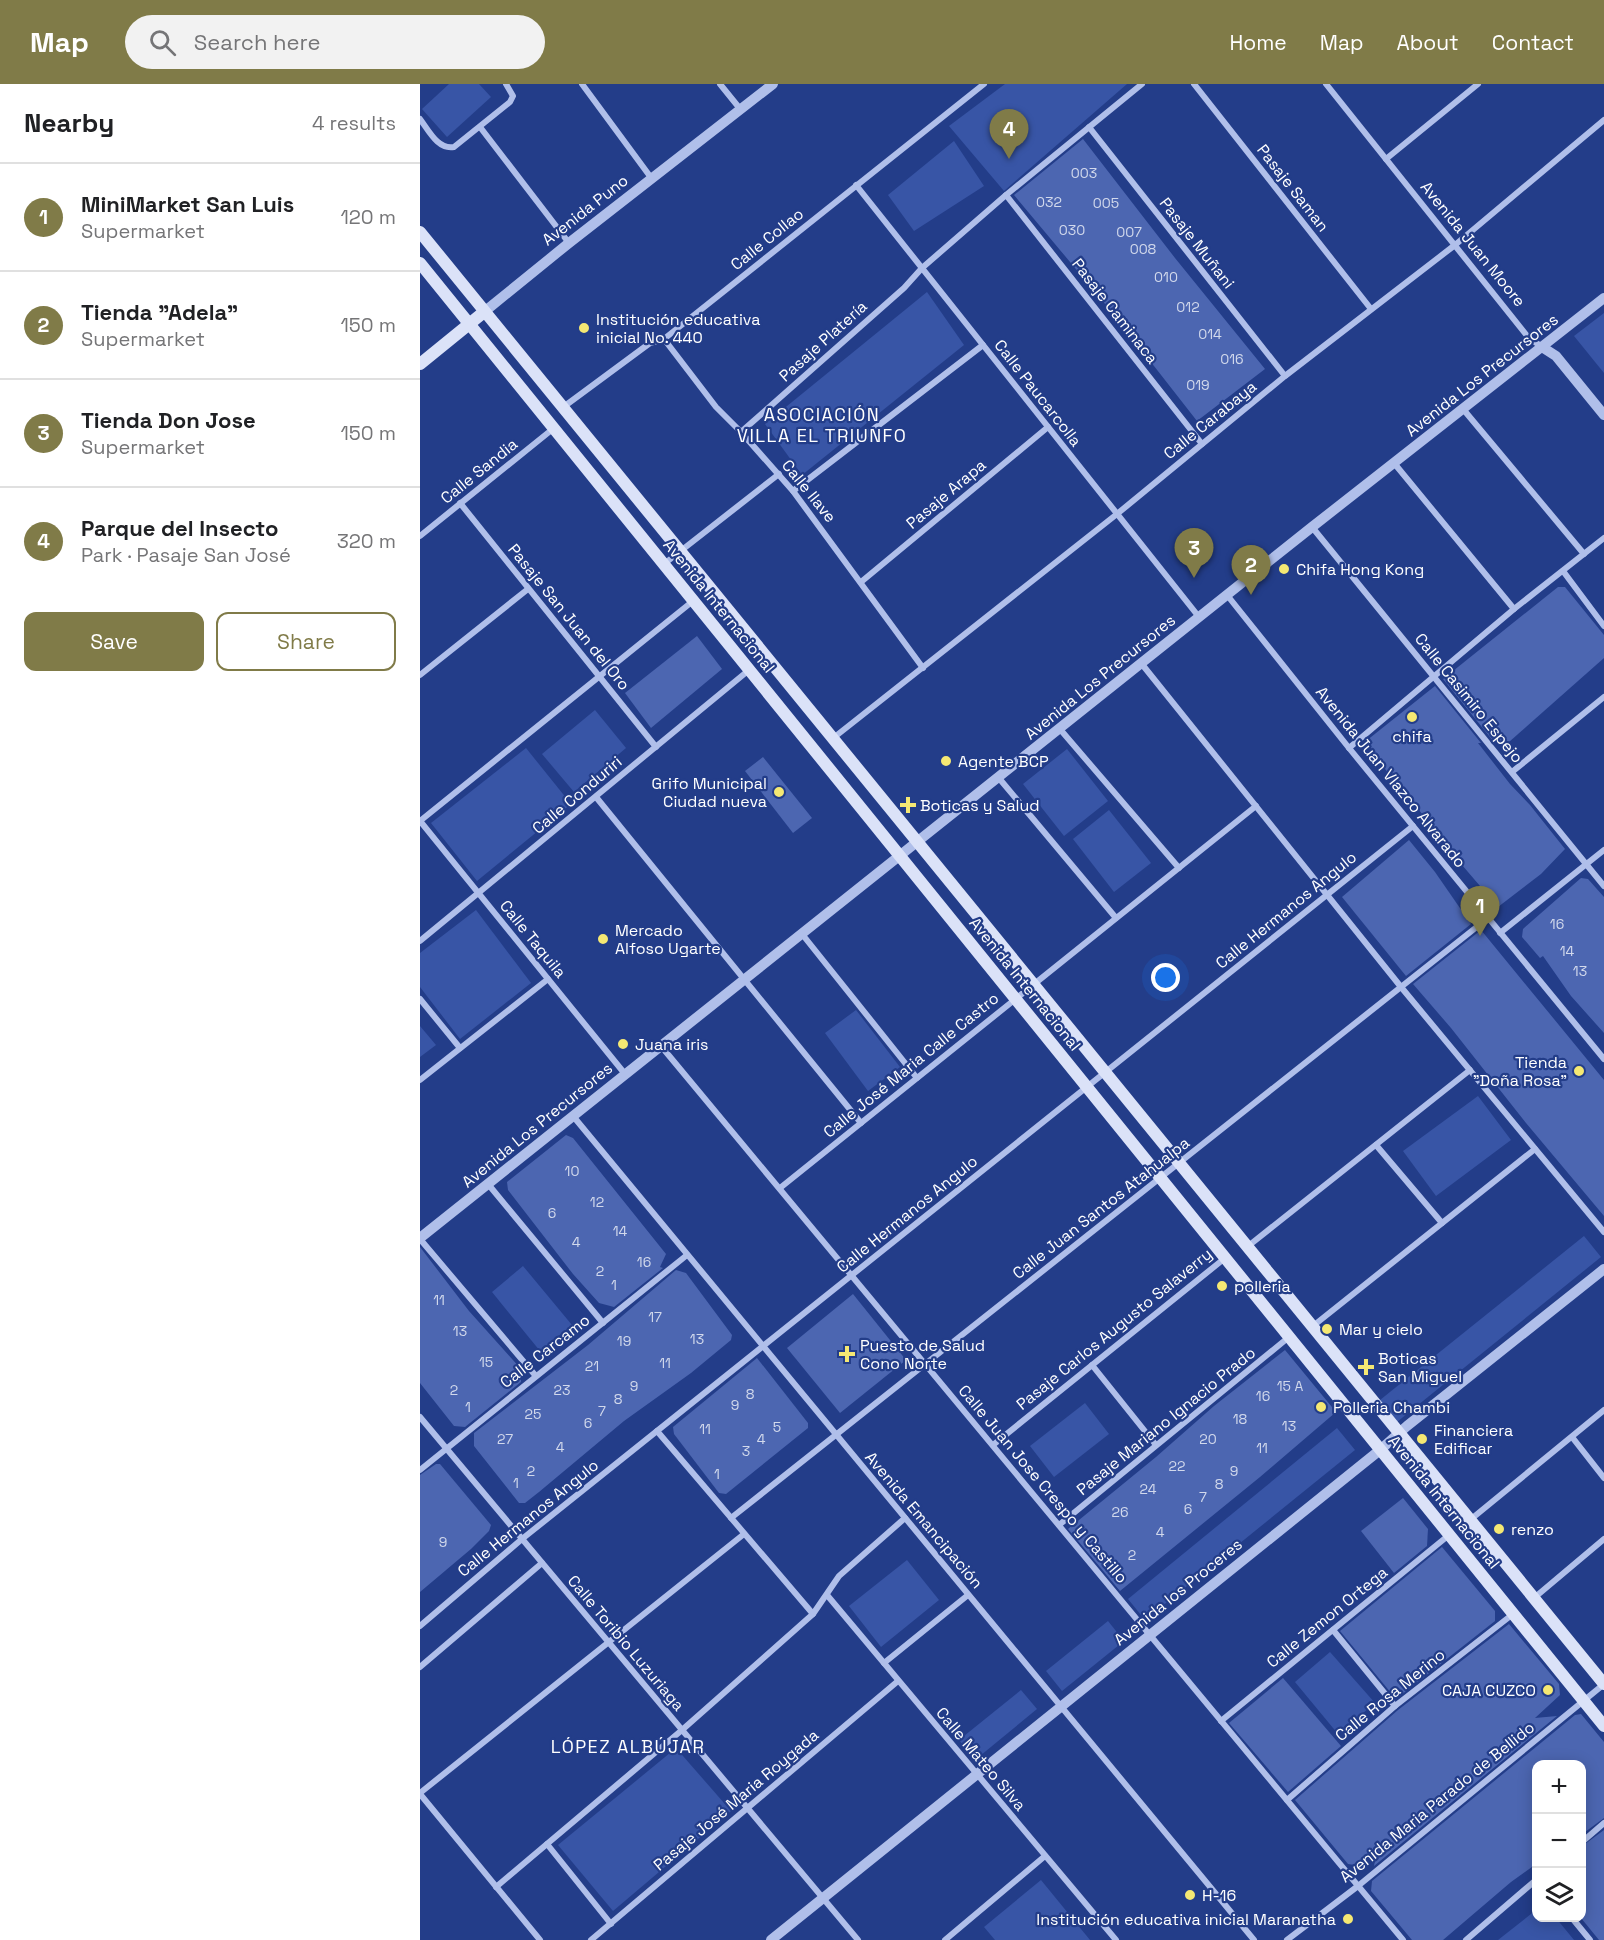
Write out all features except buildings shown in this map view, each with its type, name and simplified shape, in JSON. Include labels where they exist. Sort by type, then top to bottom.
[{"type":"main road","name":"Avenida Internacional","points":[[420,232],[1604,1684]]},
{"type":"main road","name":"Avenida Internacional","points":[[420,263],[1604,1726]]},
{"type":"main road","name":"Avenida Puno","points":[[420,364],[484,312]]},
{"type":"street","points":[[420,119],[440,145],[447,149],[454,147],[510,102],[513,96],[506,84]]},
{"type":"street","points":[[582,84],[652,178]]},
{"type":"street","points":[[720,84],[741,110]]},
{"type":"street","name":"Avenida Puno","points":[[484,312],[773,84]]},
{"type":"street","name":"Calle Collao","points":[[562,408],[650,343],[664,339],[984,84]]},
{"type":"street","name":"Pasaje Platería","points":[[741,432],[1006,195],[1142,84]]},
{"type":"street","name":"Pasaje Saman","points":[[1194,84],[1371,309]]},
{"type":"street","name":"Avenida Juan Moore","points":[[1326,84],[1528,337],[1556,356],[1604,415]]},
{"type":"street","points":[[1386,159],[1479,84]]},
{"type":"street","name":"Calle Carabaya","points":[[832,739],[1118,514],[1285,376],[1455,245],[1604,120]]},
{"type":"street","points":[[480,127],[569,243]]},
{"type":"street","name":"Pasaje Muñani","points":[[1089,127],[1285,376]]},
{"type":"street","name":"Calle Paucarcolla","points":[[856,185],[1199,617]]},
{"type":"street","name":"Pasaje Caminaca","points":[[1006,195],[1202,444]]},
{"type":"street","name":"Avenida Los Precursores","points":[[420,1238],[1227,594],[1604,298]]},
{"type":"street","name":"Calle Ilave","points":[[664,339],[716,407],[793,491],[923,668]]},
{"type":"street","points":[[793,491],[983,345]]},
{"type":"street","points":[[1463,409],[1584,554]]},
{"type":"street","name":"Pasaje Arapa","points":[[861,582],[1048,427]]},
{"type":"street","name":"Calle Sandia","points":[[420,536],[554,428]]},
{"type":"street","points":[[1394,463],[1514,609]]},
{"type":"street","points":[[664,564],[779,474]]},
{"type":"street","name":"Pasaje San Juan del Oro","points":[[460,503],[656,747]]},
{"type":"street","name":"Calle Casimiro Espejo","points":[[1312,527],[1604,886]]},
{"type":"street","points":[[1350,748],[1514,609],[1604,538]]},
{"type":"street","points":[[1563,570],[1604,626]]},
{"type":"street","points":[[420,675],[528,589]]},
{"type":"street","name":"Avenida Juan Vlazco Alvarado","points":[[1227,594],[1604,1059]]},
{"type":"street","points":[[420,821],[694,601]]},
{"type":"street","points":[[1141,663],[1401,987],[1604,1232]]},
{"type":"street","name":"Calle Conduriri","points":[[420,941],[749,670]]},
{"type":"street","points":[[1512,772],[1604,697]]},
{"type":"street","points":[[1059,728],[1179,868]]},
{"type":"street","points":[[998,777],[1116,918]]},
{"type":"street","points":[[596,797],[861,1123]]},
{"type":"street","name":"Calle José Maria Calle Castro","points":[[780,1188],[1256,806]]},
{"type":"street","name":"Calle Taquila","points":[[420,821],[625,1074]]},
{"type":"street","name":"Calle Hermanos Angulo","points":[[420,1626],[522,1539],[1413,826]]},
{"type":"street","points":[[1500,933],[1604,850]]},
{"type":"street","name":"Calle Juan Santos Atahualpa","points":[[731,1518],[1488,918]]},
{"type":"street","points":[[802,934],[917,1078]]},
{"type":"street","points":[[420,1080],[548,979]]},
{"type":"street","points":[[420,999],[460,1048]]},
{"type":"street","name":"Calle Juan Jose Crespo y Castillo","points":[[661,1046],[1403,1940]]},
{"type":"street","points":[[1247,1247],[1470,1070]]},
{"type":"street","name":"Avenida Emancipación","points":[[573,1116],[1254,1940]]},
{"type":"street","points":[[1376,1145],[1442,1223]]},
{"type":"street","points":[[1312,1327],[1535,1149]]},
{"type":"street","points":[[488,1184],[603,1323]]},
{"type":"street","points":[[420,1238],[535,1375]]},
{"type":"street","name":"Calle Carcamo","points":[[420,1470],[535,1375],[687,1255]]},
{"type":"street","name":"Pasaje Carlos Augusto Salaverry","points":[[993,1445],[1225,1257]]},
{"type":"street","name":"Avenida los Proceres","points":[[771,1940],[1380,1450],[1398,1432],[1604,1269]]},
{"type":"street","name":"Pasaje Mariano Ignacio Prado","points":[[1059,1525],[1290,1337]]},
{"type":"street","points":[[1092,1365],[1156,1445]]},
{"type":"street","points":[[1470,1520],[1604,1410]]},
{"type":"street","name":"Calle Toribio Luzuriaga","points":[[420,1417],[858,1940]]},
{"type":"street","points":[[657,1431],[813,1614]]},
{"type":"street","points":[[1572,1437],[1604,1478]]},
{"type":"street","points":[[496,1887],[682,1730],[813,1614],[839,1576],[905,1518]]},
{"type":"street","points":[[540,1940],[420,1793],[744,1534]]},
{"type":"street","name":"Calle Zemon Ortega","points":[[1221,1720],[1449,1535]]},
{"type":"street","points":[[1534,1598],[1604,1539]]},
{"type":"street","points":[[420,1667],[542,1563]]},
{"type":"street","name":"Calle Mateo Silva","points":[[826,1595],[1046,1856],[1112,1939]]},
{"type":"street","points":[[884,1663],[968,1595]]},
{"type":"street","name":"Calle Rosa Merino","points":[[1287,1800],[1395,1706],[1513,1614]]},
{"type":"street","points":[[1333,1630],[1395,1706]]},
{"type":"street","name":"Pasaje José Maria Roygada","points":[[591,1940],[898,1681]]},
{"type":"street","name":"Avenida Maria Parado de Bellido","points":[[1287,1940],[1358,1886],[1604,1684]]},
{"type":"street","points":[[1586,1838],[1604,1823]]},
{"type":"street","points":[[547,1844],[611,1924]]},
{"type":"street","points":[[945,1940],[1046,1856]]},
{"type":"street","points":[[1467,1940],[1532,1883]]},
{"type":"street","points":[[1576,1922],[1590,1940]]},
{"type":"shaded area","points":[[449,84],[479,84],[491,97],[447,137],[422,109]]},
{"type":"shaded area","points":[[1005,84],[1127,84],[1004,191],[949,126]]},
{"type":"shaded area","points":[[954,141],[984,186],[914,231],[888,195]]},
{"type":"shaded area","points":[[927,292],[964,345],[802,475],[765,424]]},
{"type":"shaded area","points":[[1604,313],[1604,373],[1574,336]]},
{"type":"shaded area","points":[[595,710],[626,748],[574,792],[542,754]]},
{"type":"shaded area","points":[[526,748],[571,804],[477,881],[431,823]]},
{"type":"shaded area","points":[[1067,749],[1108,801],[1064,836],[1023,784]]},
{"type":"shaded area","points":[[1109,810],[1151,863],[1114,892],[1073,839]]},
{"type":"shaded area","points":[[476,910],[531,983],[460,1039],[420,987],[420,953]]},
{"type":"shaded area","points":[[856,1010],[900,1067],[868,1091],[825,1033]]},
{"type":"shaded area","points":[[420,1026],[436,1045],[420,1057]]},
{"type":"shaded area","points":[[1478,1096],[1511,1140],[1436,1196],[1403,1151]]},
{"type":"shaded area","points":[[1584,1236],[1601,1257],[1397,1422],[1380,1400]]},
{"type":"shaded area","points":[[523,1266],[572,1325],[540,1351],[492,1292]]},
{"type":"shaded area","points":[[1085,1403],[1109,1434],[1054,1477],[1030,1446]]},
{"type":"shaded area","points":[[1337,1428],[1355,1450],[1145,1620],[1128,1599]]},
{"type":"shaded area","points":[[907,1560],[939,1600],[881,1647],[849,1606]]},
{"type":"shaded area","points":[[1108,1621],[1124,1641],[1062,1691],[1046,1671]]},
{"type":"shaded area","points":[[1330,1652],[1375,1703],[1338,1734],[1295,1682]]},
{"type":"shaded area","points":[[1021,1690],[1037,1709],[975,1760],[959,1740]]},
{"type":"shaded area","points":[[676,1748],[731,1811],[613,1911],[558,1845]]},
{"type":"shaded area","points":[[1041,1880],[1090,1940],[995,1940],[984,1927]]},
{"type":"shaded area","points":[[1532,1913],[1532,1922],[1559,1922],[1574,1940],[1498,1940]]},
{"type":"place","name":"Parque del Insecto","points":[[1009,159]]},
{"type":"place","name":"Institución educativa inicial No. 440","points":[[584,328]]},
{"type":"place","name":"Chifa Hong Kong","points":[[1284,569]]},
{"type":"place","name":"Tienda Don Jose","points":[[1194,578]]},
{"type":"place","name":"Tienda \"Adela\"","points":[[1251,595]]},
{"type":"place","name":"chifa","points":[[1412,717]]},
{"type":"place","name":"Agente BCP","points":[[946,761]]},
{"type":"place","name":"Grifo Municipal Ciudad nueva","points":[[779,792]]},
{"type":"place","name":"Boticas y Salud","points":[[908,805]]},
{"type":"place","name":"MiniMarket San Luis","points":[[1480,936]]},
{"type":"place","name":"Mercado Alfoso Ugarte","points":[[603,939]]},
{"type":"place","name":"Juana iris","points":[[623,1044]]},
{"type":"place","name":"Tienda \"Doña Rosa\"","points":[[1579,1071]]},
{"type":"place","name":"polleria","points":[[1222,1286]]},
{"type":"place","name":"Mar y cielo","points":[[1327,1329]]},
{"type":"place","name":"Puesto de Salud Cono Norte","points":[[847,1354]]},
{"type":"place","name":"Boticas San Miguel","points":[[1366,1367]]},
{"type":"place","name":"Polleria Chambi","points":[[1321,1407]]},
{"type":"place","name":"Financiera Edificar","points":[[1422,1439]]},
{"type":"place","name":"renzo","points":[[1499,1529]]},
{"type":"place","name":"CAJA CUZCO","points":[[1548,1690]]},
{"type":"place","name":"H-16","points":[[1190,1895]]},
{"type":"place","name":"Institución educativa inicial Maranatha","points":[[1348,1919]]},
{"type":"district","name":"ASOCIACIÓN VILLA EL TRIUNFO","points":[[822,424]]},
{"type":"district","name":"LÓPEZ ALBÚJAR","points":[[628,1746]]}]
